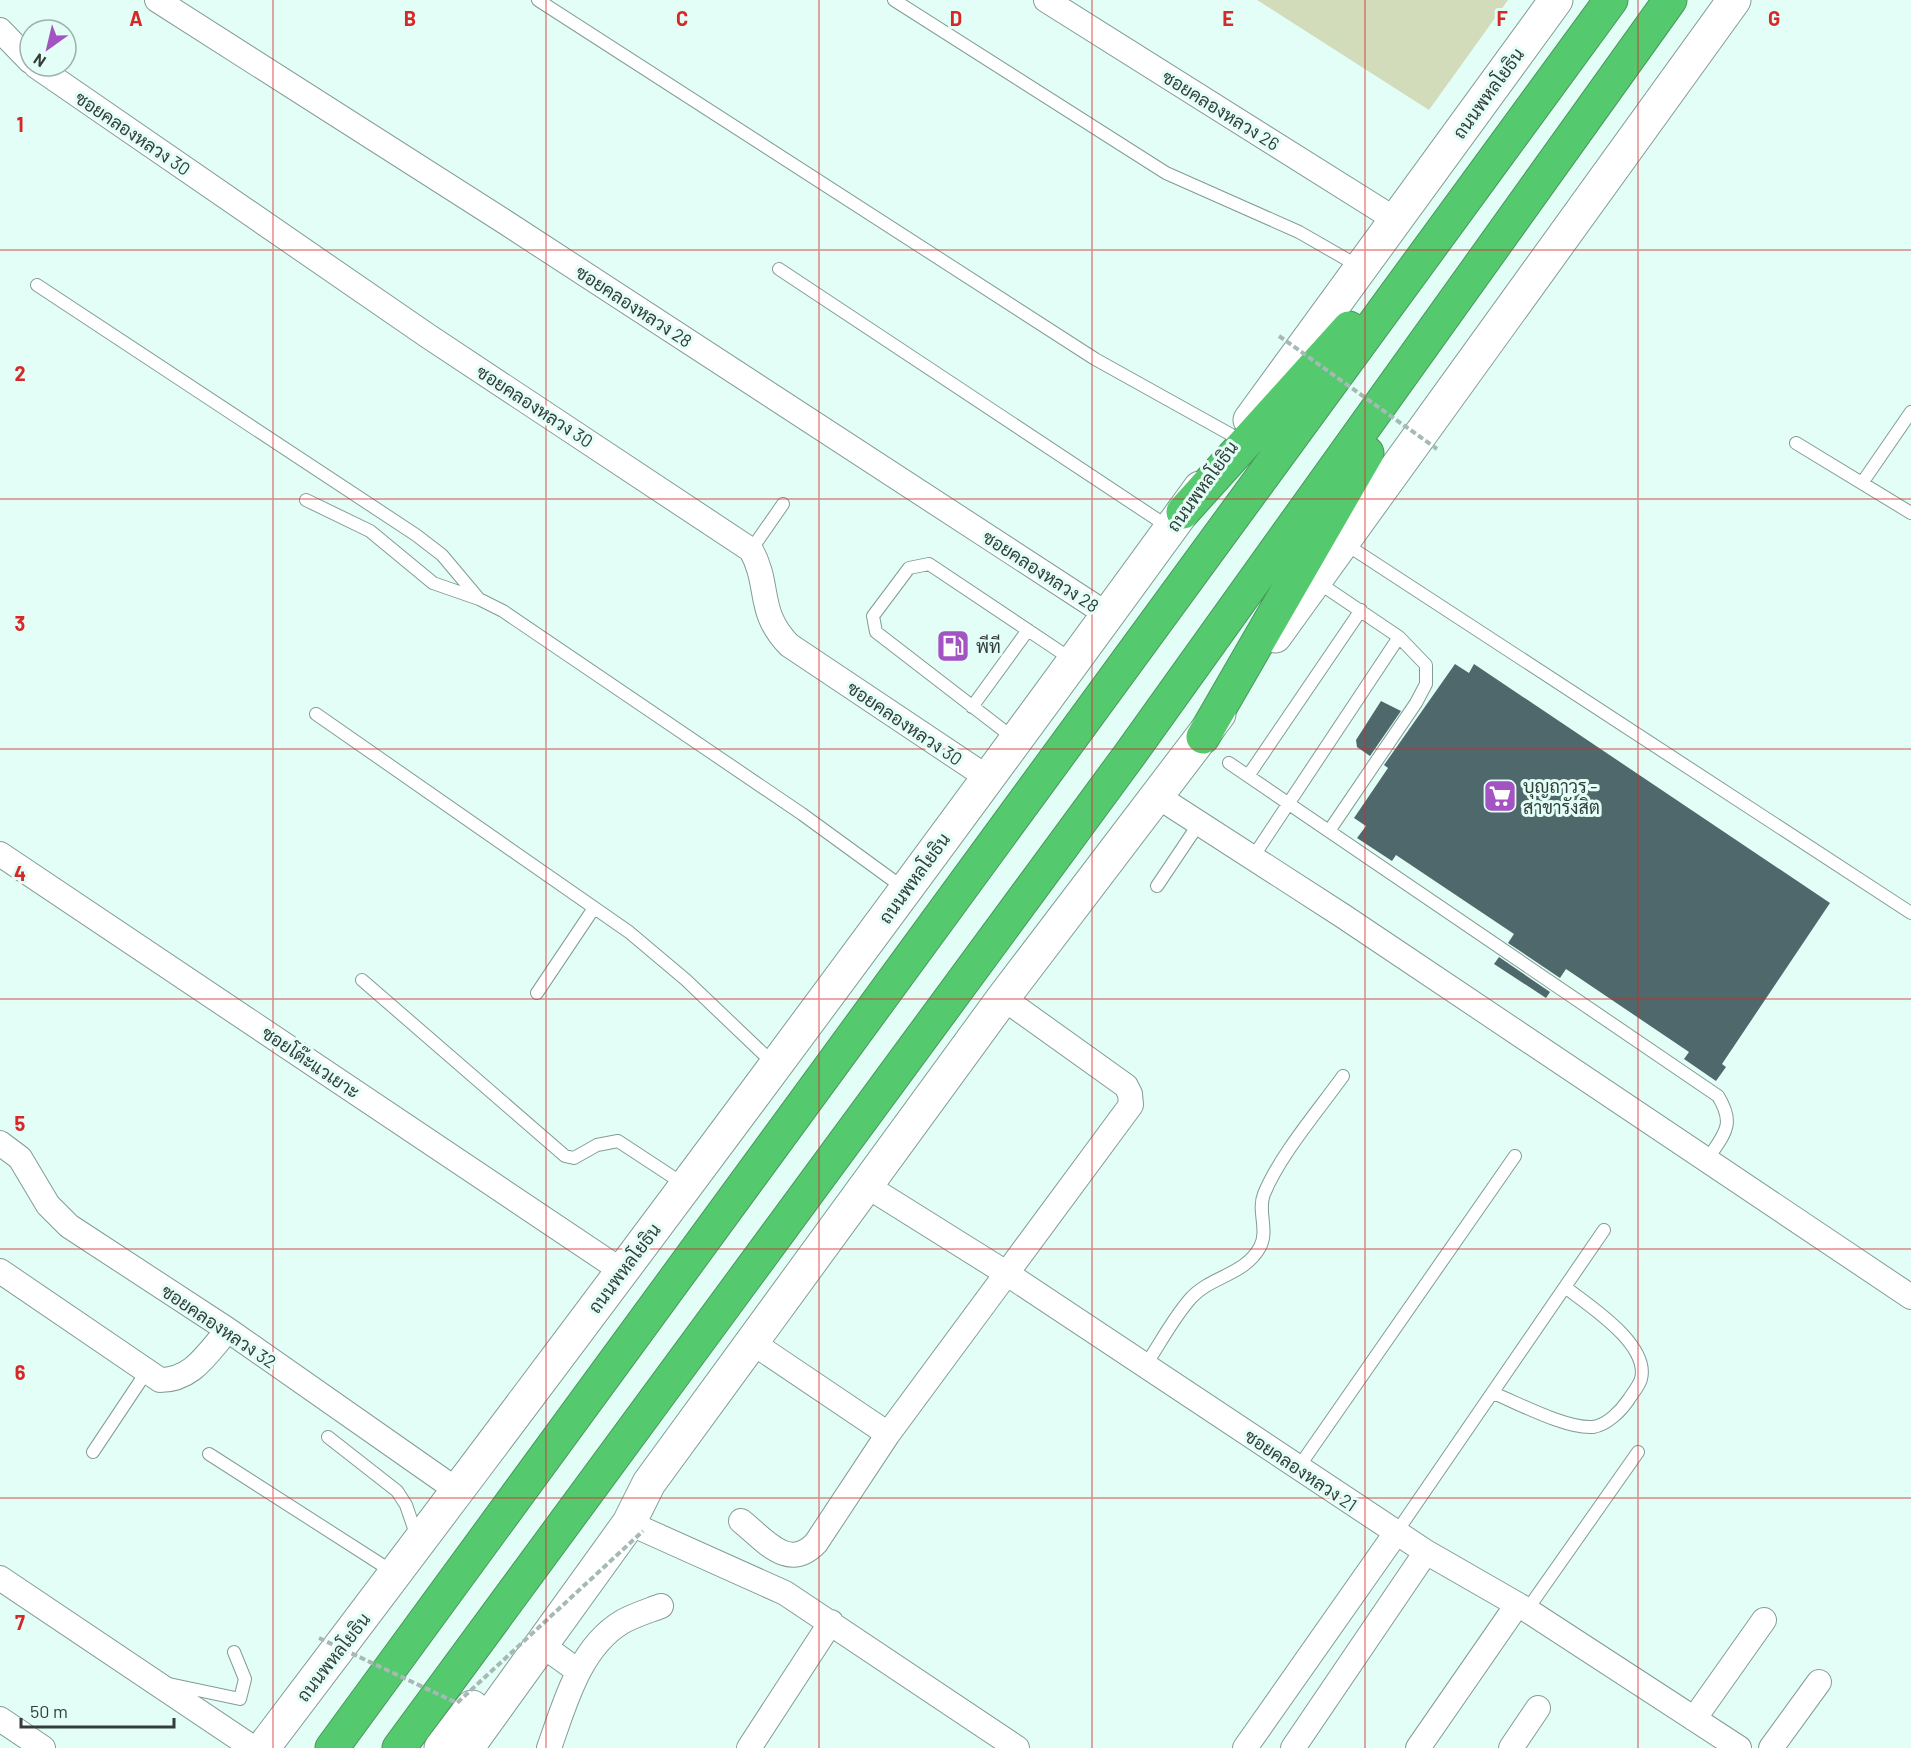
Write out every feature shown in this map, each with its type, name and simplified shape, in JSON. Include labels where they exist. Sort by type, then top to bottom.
[{"type":"highway","points":[[332,1748],[1611,0]]},
{"type":"highway","points":[[399,1748],[1128,757],[1670,0]]},
{"type":"highway","points":[[1177,520],[1471,193]]},
{"type":"highway","points":[[1203,737],[1469,278]]},
{"type":"main road","name":"ถนนพหลโยธิน","points":[[263,1748],[419,1544],[776,1066],[1075,661],[1556,0]]},
{"type":"main road","points":[[441,1748],[613,1515],[649,1483],[1004,998],[1203,737],[1734,0]]},
{"type":"main road","points":[[467,1748],[542,1641],[636,1527],[649,1483]]},
{"type":"main road","points":[[278,1748],[394,1577]]},
{"type":"street","name":"ซอยคลองหลวง 28","points":[[158,0],[1108,615]]},
{"type":"street","name":"ซอยคลองหลวง 26","points":[[1046,0],[1396,220]]},
{"type":"street","points":[[0,30],[18,49]]},
{"type":"street","name":"ซอยคลองหลวง 30","points":[[53,78],[428,336],[751,550],[758,564],[768,615],[774,630],[789,645],[988,778]]},
{"type":"street","points":[[1157,796],[1253,856],[1911,1297]]},
{"type":"street","name":"ซอยโต๊ะแวเยาะ","points":[[0,854],[622,1271]]},
{"type":"street","points":[[741,1521],[784,1555],[795,1557],[807,1553],[816,1543],[888,1434],[1131,1105],[1130,1094],[1126,1086],[1004,998]]},
{"type":"street","name":"ซอยคลองหลวง 32","points":[[0,1143],[20,1158],[48,1205],[69,1226],[228,1330],[458,1491]]},
{"type":"street","name":"ซอยคลองหลวง 21","points":[[867,1186],[1006,1273],[1396,1533],[1522,1607],[1739,1748]]},
{"type":"street","points":[[0,1271],[160,1380],[176,1380],[190,1372],[228,1330]]},
{"type":"street","points":[[753,1343],[888,1434]]},
{"type":"street","points":[[636,1527],[757,1579],[831,1622],[1017,1748]]},
{"type":"street","points":[[1245,1748],[1396,1533]]},
{"type":"street","points":[[1293,1748],[1426,1552]]},
{"type":"street","points":[[0,1578],[253,1748]]},
{"type":"street","points":[[549,1748],[578,1671],[601,1641],[621,1623],[661,1606]]},
{"type":"street","points":[[1418,1748],[1522,1607]]},
{"type":"street","points":[[1694,1719],[1764,1620]]},
{"type":"street","points":[[749,1748],[831,1622]]},
{"type":"street","points":[[542,1641],[553,1653],[578,1671]]},
{"type":"street","points":[[1771,1748],[1819,1682]]},
{"type":"street","points":[[1511,1748],[1538,1708]]},
{"type":"street","points":[[0,1719],[43,1748]]},
{"type":"lane","points":[[538,0],[1095,359],[1237,438]]},
{"type":"lane","points":[[894,0],[1166,173],[1299,232],[1361,267]]},
{"type":"lane","points":[[779,269],[1177,520]]},
{"type":"lane","points":[[37,285],[416,535],[442,555],[479,599]]},
{"type":"lane","points":[[1862,483],[1911,412]]},
{"type":"lane","points":[[1796,443],[1911,513]]},
{"type":"lane","points":[[306,500],[370,531],[433,583],[479,599],[504,611],[802,814],[906,889]]},
{"type":"lane","points":[[751,550],[783,504]]},
{"type":"lane","points":[[1343,542],[1911,913]]},
{"type":"lane","points":[[1017,740],[876,632],[873,616],[909,568],[928,564],[1075,661]]},
{"type":"lane","points":[[1315,580],[1399,637],[1426,665],[1426,684],[1329,831]]},
{"type":"lane","points":[[1248,776],[1361,610]]},
{"type":"lane","points":[[972,707],[1028,630]]},
{"type":"lane","points":[[1253,856],[1399,637]]},
{"type":"lane","points":[[316,714],[659,956],[776,1066]]},
{"type":"lane","points":[[1229,763],[1718,1096],[1727,1111],[1728,1127],[1707,1160]]},
{"type":"lane","points":[[1157,886],[1200,822]]},
{"type":"lane","points":[[537,993],[594,908]]},
{"type":"lane","points":[[362,980],[565,1156],[574,1158],[597,1145],[618,1141],[686,1186]]},
{"type":"lane","points":[[1145,1366],[1191,1298],[1203,1287],[1244,1266],[1260,1247],[1264,1228],[1261,1209],[1271,1179],[1343,1076]]},
{"type":"lane","points":[[1298,1468],[1515,1156]]},
{"type":"lane","points":[[1396,1533],[1604,1230]]},
{"type":"lane","points":[[1492,1393],[1569,1423],[1593,1427],[1608,1421],[1627,1402],[1641,1380],[1640,1362],[1615,1326],[1565,1287]]},
{"type":"lane","points":[[93,1452],[147,1371]]},
{"type":"lane","points":[[328,1437],[397,1491],[406,1505],[419,1544]]},
{"type":"lane","points":[[1522,1607],[1638,1452]]},
{"type":"lane","points":[[209,1454],[394,1577]]},
{"type":"lane","points":[[159,1683],[240,1699],[245,1679],[234,1652]]},
{"type":"path","points":[[1279,336],[1437,449]]},
{"type":"path","points":[[319,1638],[457,1703],[636,1527]]},
{"type":"green space","points":[[1257,0],[1508,0],[1429,110]]},
{"type":"building","points":[[1455,664],[1469,673],[1474,664],[1830,903],[1722,1064],[1726,1067],[1716,1081],[1684,1059],[1689,1052],[1566,969],[1560,978],[1508,943],[1514,934],[1396,855],[1392,861],[1357,838],[1366,826],[1354,818],[1388,768],[1384,765]]},
{"type":"building","points":[[1381,701],[1401,711],[1370,756],[1357,747],[1356,740]]},
{"type":"building","points":[[1499,957],[1550,992],[1546,998],[1494,964]]},
{"type":"place","name":"พีที","points":[[953,646]]},
{"type":"place","name":"บุญถาวร - สาขารังสิต","points":[[1500,796]]}]
